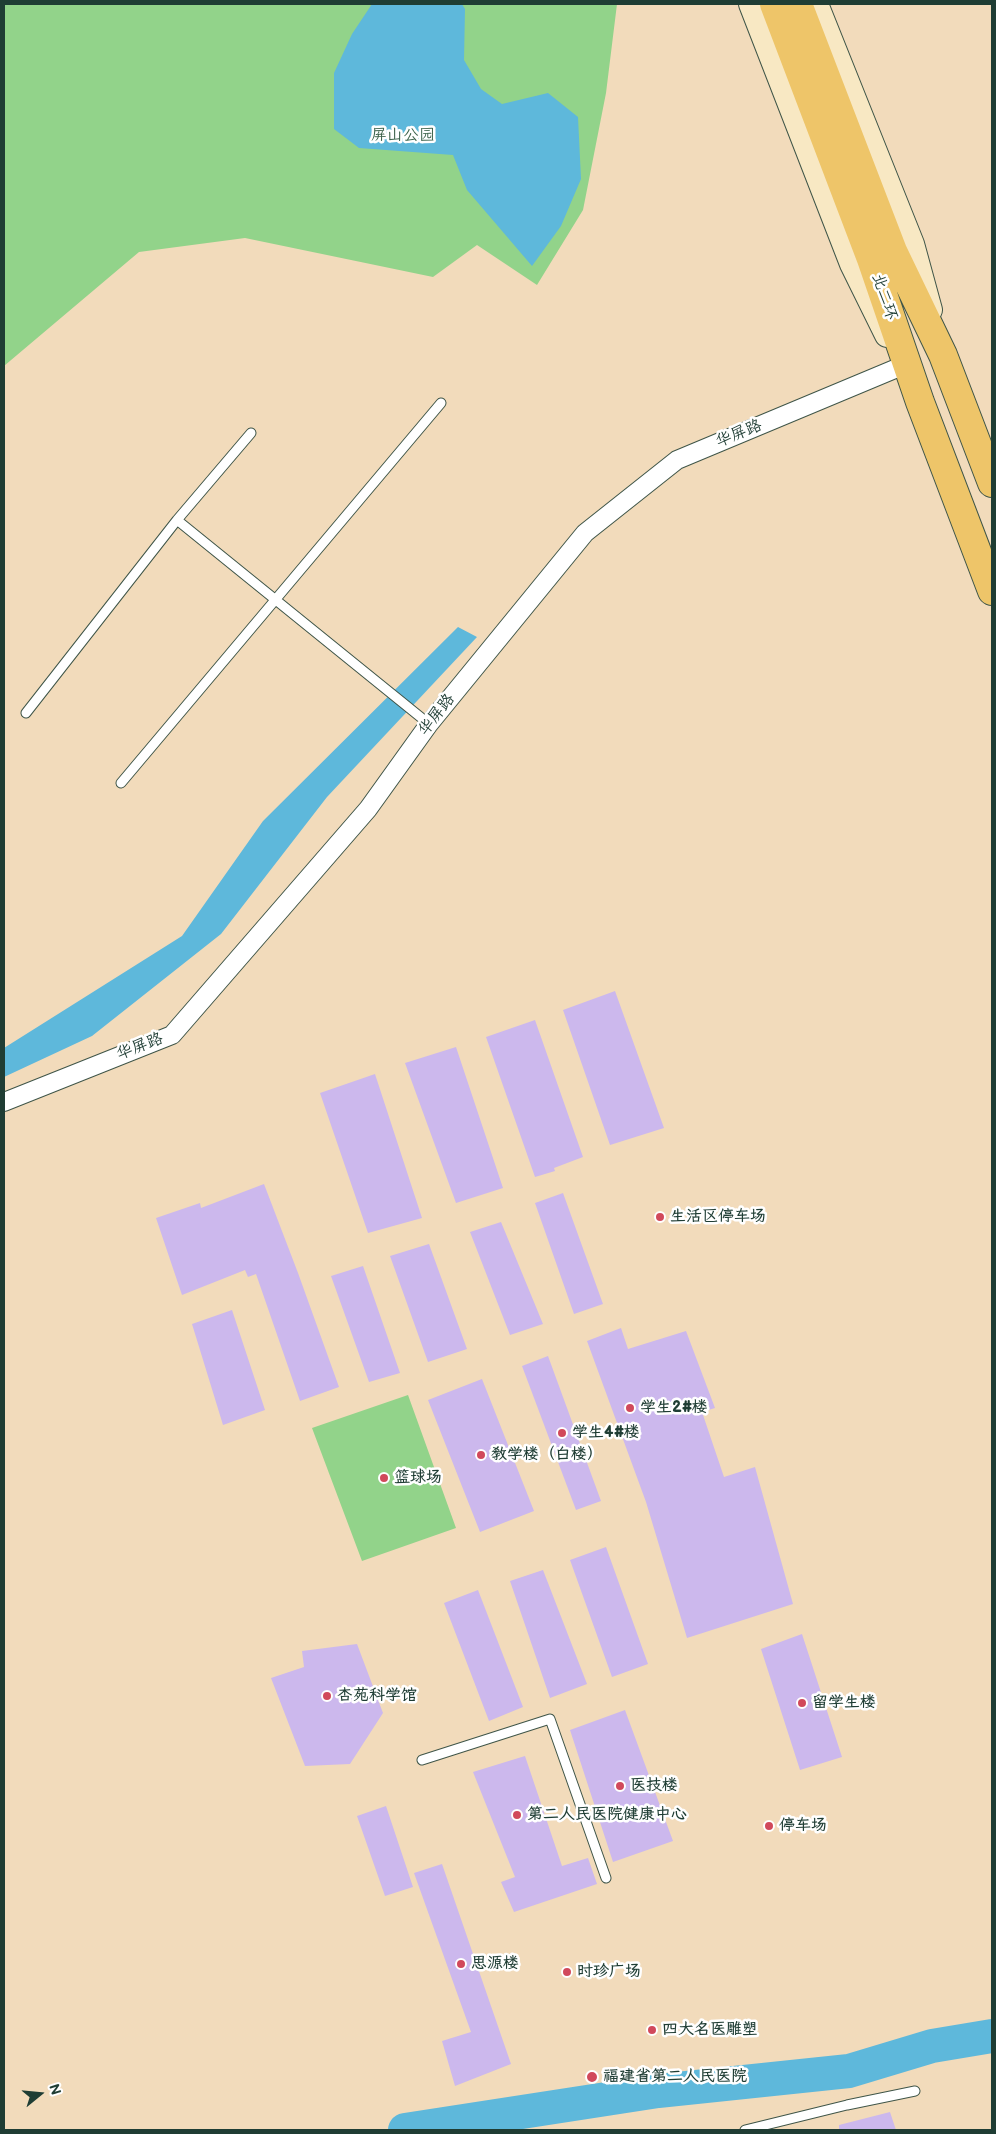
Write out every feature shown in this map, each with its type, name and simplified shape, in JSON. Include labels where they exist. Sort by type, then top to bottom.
[{"type":"highway","name":"北二环","points":[[774,4],[882,255],[943,355],[992,483]]},
{"type":"highway","name":"北二环","points":[[798,4],[882,255],[920,402],[992,591]]},
{"type":"main road","points":[[751,4],[852,264],[920,402]]},
{"type":"main road","points":[[816,4],[912,244],[943,355]]},
{"type":"street","name":"华屏路","points":[[4,1102],[172,1035],[368,809],[429,724],[585,533],[677,460],[902,366]]},
{"type":"lane","points":[[121,783],[441,403]]},
{"type":"lane","points":[[26,713],[177,520],[251,433]]},
{"type":"lane","points":[[177,520],[429,724]]},
{"type":"lane","points":[[422,1760],[550,1719],[606,1878]]},
{"type":"lane","points":[[745,2130],[847,2105],[915,2091]]},
{"type":"green space","name":"屏山公园","points":[[4,4],[617,4],[606,93],[583,210],[537,285],[477,245],[433,277],[245,238],[139,252],[4,366]]},
{"type":"green space","name":"篮球场","points":[[408,1395],[456,1528],[362,1561],[312,1428]]},
{"type":"water","points":[[372,4],[462,4],[465,9],[464,60],[481,89],[502,104],[548,93],[578,117],[581,179],[561,226],[532,266],[467,190],[453,155],[359,148],[334,129],[334,73],[352,34]]},
{"type":"water","points":[[458,627],[477,637],[327,797],[221,934],[92,1036],[4,1077],[4,1048],[182,936],[263,821]]},
{"type":"building","points":[[615,991],[664,1128],[610,1145],[563,1010]]},
{"type":"building","points":[[535,1020],[583,1157],[554,1168],[555,1171],[535,1177],[486,1037]]},
{"type":"building","points":[[456,1047],[503,1188],[456,1203],[405,1063]]},
{"type":"building","points":[[375,1074],[422,1218],[368,1233],[320,1093]]},
{"type":"building","points":[[264,1184],[339,1387],[300,1401],[256,1274],[248,1277],[245,1270],[182,1295],[156,1218],[200,1203],[201,1208]]},
{"type":"building","points":[[563,1193],[603,1304],[574,1314],[535,1203]]},
{"type":"building","points":[[501,1222],[543,1324],[510,1335],[470,1232]]},
{"type":"building","points":[[429,1244],[467,1349],[428,1362],[390,1256]]},
{"type":"building","points":[[363,1266],[400,1373],[369,1382],[331,1276]]},
{"type":"building","points":[[232,1310],[265,1410],[223,1425],[192,1324]]},
{"type":"building","points":[[621,1328],[628,1349],[686,1331],[715,1408],[702,1412],[724,1477],[755,1467],[793,1604],[687,1638],[646,1502],[587,1341]]},
{"type":"building","name":"学生4#楼","points":[[548,1356],[601,1501],[576,1510],[522,1366]]},
{"type":"building","name":"教学楼（白楼）","points":[[482,1379],[534,1511],[480,1532],[428,1400]]},
{"type":"building","points":[[606,1547],[648,1664],[612,1677],[570,1560]]},
{"type":"building","points":[[543,1570],[587,1684],[550,1698],[510,1581]]},
{"type":"building","points":[[478,1590],[523,1707],[489,1721],[444,1603]]},
{"type":"building","name":"留学生楼","points":[[802,1634],[842,1757],[800,1770],[761,1649]]},
{"type":"building","name":"杏苑科学馆","points":[[357,1644],[383,1713],[350,1764],[305,1766],[271,1678],[304,1667],[302,1651]]},
{"type":"building","name":"医技楼","points":[[625,1710],[673,1841],[613,1862],[570,1730]]},
{"type":"building","name":"第二人民医院健康中心","points":[[525,1756],[562,1866],[588,1858],[597,1884],[514,1912],[501,1882],[515,1877],[473,1772]]},
{"type":"building","points":[[386,1806],[413,1887],[385,1896],[357,1816]]},
{"type":"building","name":"思源楼","points":[[442,1864],[511,2064],[455,2086],[442,2041],[471,2032],[414,1873]]},
{"type":"building","points":[[890,2112],[896,2130],[839,2130],[839,2125]]},
{"type":"waterway","points":[[405,2130],[658,2091],[849,2071],[932,2046],[992,2036]]},
{"type":"place","name":"生活区停车场","points":[[660,1217]]},
{"type":"place","name":"学生2#楼","points":[[630,1408]]},
{"type":"place","name":"学生4#楼","points":[[562,1433]]},
{"type":"place","name":"教学楼（白楼）","points":[[481,1455]]},
{"type":"place","name":"篮球场","points":[[384,1478]]},
{"type":"place","name":"杏苑科学馆","points":[[327,1696]]},
{"type":"place","name":"留学生楼","points":[[802,1703]]},
{"type":"place","name":"医技楼","points":[[620,1786]]},
{"type":"place","name":"第二人民医院健康中心","points":[[517,1815]]},
{"type":"place","name":"停车场","points":[[769,1826]]},
{"type":"place","name":"思源楼","points":[[461,1964]]},
{"type":"place","name":"时珍广场","points":[[567,1972]]},
{"type":"place","name":"四大名医雕塑","points":[[652,2030]]},
{"type":"place","name":"福建省第二人民医院","points":[[592,2077]]}]
